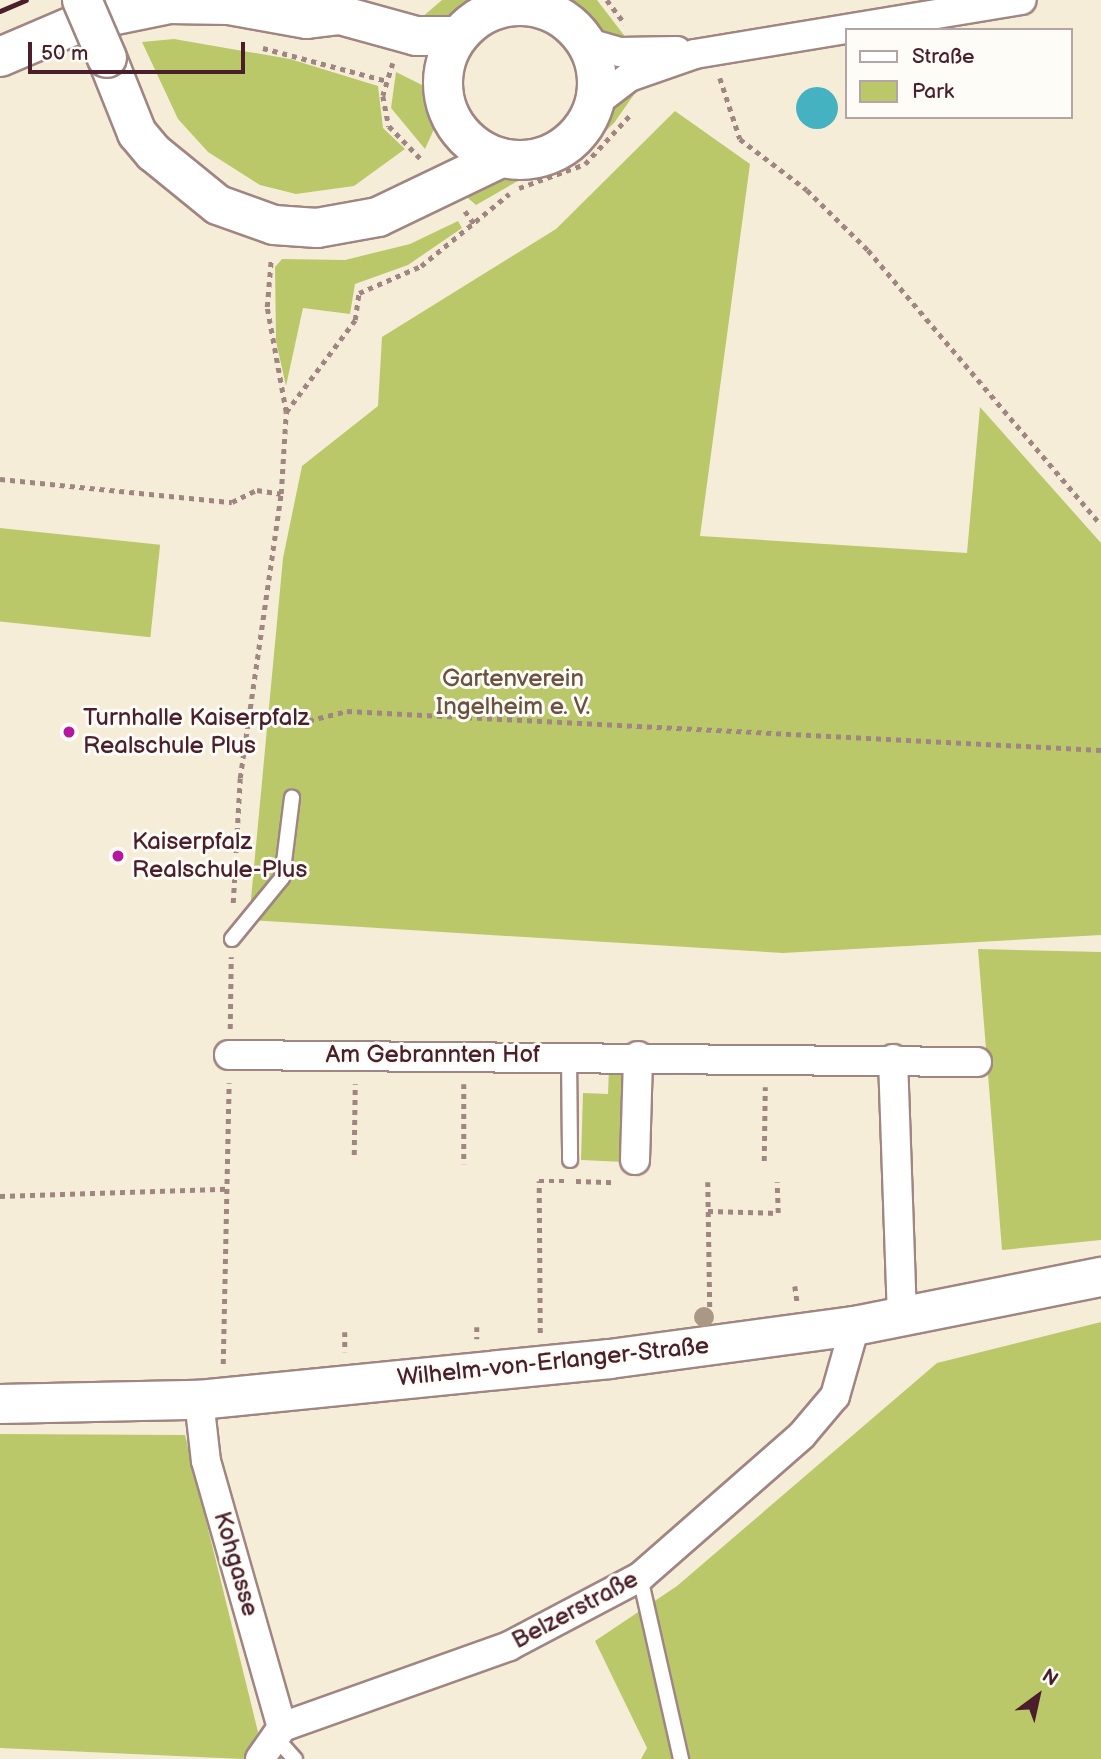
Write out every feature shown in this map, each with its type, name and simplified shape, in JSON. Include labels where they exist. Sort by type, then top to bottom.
[{"type":"main road","points":[[82,0],[137,133],[161,160],[218,205],[274,225],[317,228],[378,217],[501,158],[553,153],[583,128],[594,104],[597,78],[572,22],[546,10],[511,3],[475,19],[458,36],[447,56],[447,148],[433,171],[378,217]]},
{"type":"main road","points":[[0,57],[82,22],[170,4],[229,5],[307,19],[340,15],[416,36],[458,36]]},
{"type":"main road","points":[[307,19],[336,39],[423,68],[472,144],[501,158]]},
{"type":"main road","name":"Wilhelm-von-Erlanger-Straße","points":[[0,1404],[199,1400],[540,1366],[855,1326],[1101,1277]]},
{"type":"street","points":[[850,28],[1021,0]]},
{"type":"street","points":[[572,22],[620,52],[715,50]]},
{"type":"street","points":[[594,104],[642,71],[715,50],[846,29]]},
{"type":"street","name":"Am Gebrannten Hof","points":[[229,1055],[638,1056],[977,1062]]},
{"type":"street","points":[[635,1160],[638,1056]]},
{"type":"street","points":[[893,1059],[902,1317]]},
{"type":"street","name":"Belzerstraße","points":[[272,1741],[509,1646],[640,1577],[818,1416],[835,1396],[855,1326]]},
{"type":"street","name":"Kohgasse","points":[[199,1400],[206,1461],[272,1741]]},
{"type":"lane","points":[[232,939],[282,878],[292,797]]},
{"type":"lane","points":[[569,1056],[570,1160]]},
{"type":"lane","points":[[640,1577],[681,1759]]},
{"type":"lane","points":[[272,1741],[295,1759]]},
{"type":"path","points":[[256,47],[387,81]]},
{"type":"path","points":[[715,50],[740,139],[807,190],[868,250],[1101,525]]},
{"type":"path","points":[[392,66],[383,96],[389,126],[433,171]]},
{"type":"path","points":[[274,225],[267,307],[286,412],[355,320],[359,293],[421,266],[512,190],[585,164],[647,96],[642,71]]},
{"type":"path","points":[[0,480],[232,502],[257,490],[281,494]]},
{"type":"path","points":[[247,724],[299,723],[347,712],[1101,750]]},
{"type":"path","points":[[354,1155],[355,1055]]},
{"type":"path","points":[[464,1055],[464,1164]]},
{"type":"path","points":[[764,1161],[765,1058]]},
{"type":"path","points":[[540,1366],[539,1181],[614,1182]]},
{"type":"path","points":[[708,1182],[711,1346]]},
{"type":"path","points":[[708,1211],[778,1213],[777,1182]]},
{"type":"path","points":[[0,1196],[228,1189]]},
{"type":"green space","points":[[442,0],[487,0],[450,20],[413,25]]},
{"type":"green space","points":[[572,0],[597,0],[627,39],[584,27]]},
{"type":"green space","points":[[174,39],[290,59],[378,86],[383,128],[405,149],[354,186],[296,194],[260,185],[208,152],[178,119],[142,42]]},
{"type":"green space","points":[[396,72],[424,86],[431,101],[435,127],[425,149],[391,108]]},
{"type":"green space","points":[[638,89],[614,123],[572,163],[516,182],[476,205],[461,192],[507,172],[538,171],[567,159],[613,103]]},
{"type":"green space","name":"Gartenverein Ingelheim e. V.","points":[[675,111],[750,164],[700,536],[967,553],[980,407],[1101,543],[1101,935],[783,953],[249,920],[283,558],[302,466],[378,406],[382,337],[556,229]]},
{"type":"green space","points":[[458,221],[462,228],[408,265],[355,284],[350,314],[303,308],[286,386],[276,341],[275,267],[282,259],[345,260],[410,244]]},
{"type":"green space","points":[[0,528],[160,545],[150,637],[0,622]]},
{"type":"green space","points":[[978,949],[1101,952],[1101,1240],[1002,1250]]},
{"type":"green space","points":[[609,1067],[627,1068],[624,1162],[581,1160],[583,1093],[608,1094]]},
{"type":"green space","points":[[1101,1322],[1101,1759],[641,1759],[647,1748],[595,1641],[677,1586],[937,1363]]},
{"type":"green space","points":[[0,1434],[185,1435],[258,1732],[243,1759],[0,1748]]},
{"type":"water","points":[[817,87],[832,93],[838,108],[832,123],[817,129],[802,123],[796,108],[802,93]]},
{"type":"railway","points":[[0,11],[26,0]]},
{"type":"place","name":"Turnhalle Kaiserpfalz Realschule Plus","points":[[69,732]]},
{"type":"place","name":"Kaiserpfalz Realschule-Plus","points":[[118,856]]}]
